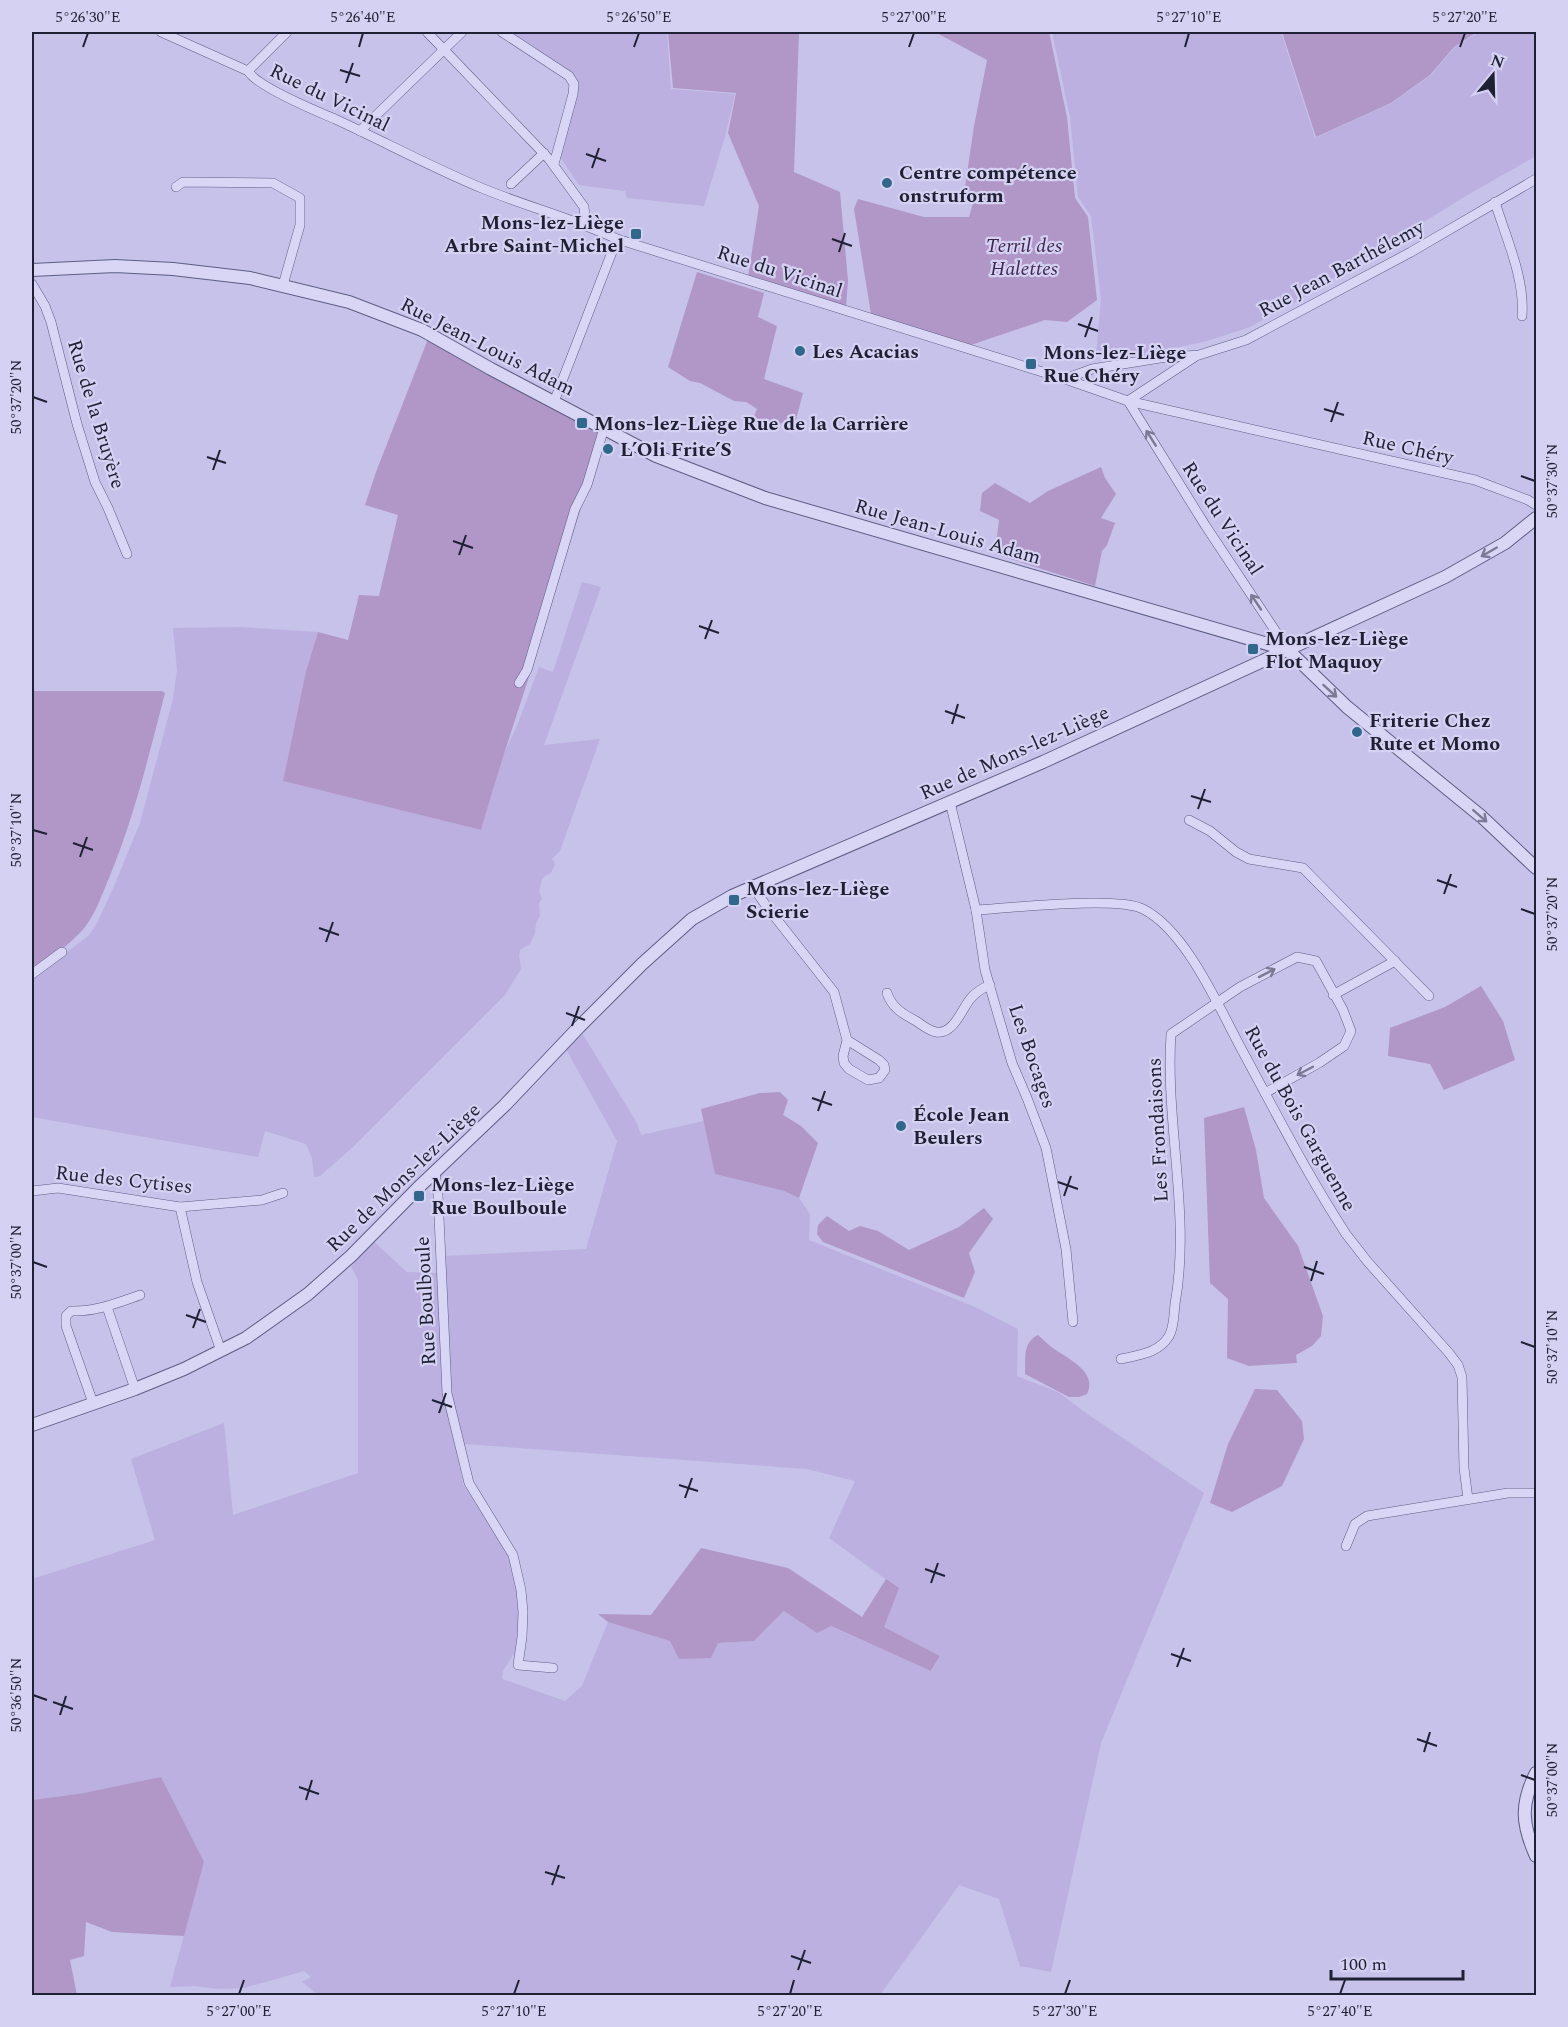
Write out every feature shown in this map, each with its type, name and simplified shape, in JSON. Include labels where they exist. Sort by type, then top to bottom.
[{"type":"street","name":"Rue du Vicinal","points":[[160,32],[248,71],[253,80],[262,85],[485,189],[583,223],[617,239],[1065,379],[1128,401],[1205,525],[1288,650]]},
{"type":"street","points":[[248,71],[287,32]]},
{"type":"street","points":[[427,32],[554,164],[584,207],[583,223]]},
{"type":"street","points":[[360,131],[462,32]]},
{"type":"street","points":[[502,32],[565,73],[574,84],[554,164]]},
{"type":"street","points":[[511,184],[544,153]]},
{"type":"street","name":"Rue Jean Barthélemy","points":[[1065,379],[1092,369],[1160,358],[1199,355],[1246,340],[1410,252],[1536,179]]},
{"type":"street","points":[[176,187],[183,182],[273,183],[300,198],[300,225],[283,285]]},
{"type":"street","points":[[1496,202],[1520,282],[1523,300],[1522,316]]},
{"type":"street","points":[[554,402],[617,239]]},
{"type":"street","name":"Rue Jean-Louis Adam","points":[[32,270],[115,266],[173,269],[250,278],[349,302],[422,330],[656,456],[765,498],[1288,650]]},
{"type":"street","name":"Rue de la Bruyère","points":[[32,285],[45,306],[51,322],[77,424],[95,482],[128,554]]},
{"type":"street","name":"Rue Jean Barthélemy","points":[[1128,401],[1199,355]]},
{"type":"street","name":"Rue Chéry","points":[[1128,401],[1475,480],[1528,500],[1536,506]]},
{"type":"street","points":[[519,683],[527,670],[575,509],[587,485],[604,428]]},
{"type":"street","name":"Rue de Mons-lez-Liège","points":[[32,1425],[135,1389],[184,1369],[246,1338],[308,1294],[333,1273],[505,1105],[642,964],[693,920],[732,896],[950,802],[1446,577],[1505,543],[1536,518]]},
{"type":"street","points":[[1288,650],[1347,707],[1482,817],[1536,868]]},
{"type":"street","name":"Les Bocages","points":[[950,802],[976,910],[985,970],[1012,1063],[1028,1098],[1046,1148],[1066,1249],[1073,1322]]},
{"type":"street","points":[[1189,820],[1210,831],[1236,852],[1249,859],[1303,868],[1429,996]]},
{"type":"street","points":[[753,887],[834,992],[847,1040],[843,1056],[847,1066],[868,1080],[873,1081],[879,1078],[885,1070],[882,1062],[847,1040]]},
{"type":"street","name":"Rue du Bois Garguenne","points":[[976,910],[1110,904],[1142,908],[1163,922],[1200,970],[1265,1093],[1354,1246],[1458,1365],[1462,1383],[1464,1468],[1468,1499]]},
{"type":"street","points":[[32,974],[62,952]]},
{"type":"street","name":"Les Frondaisons","points":[[1121,1359],[1154,1352],[1170,1335],[1178,1288],[1181,1228],[1169,1060],[1171,1034],[1240,987],[1297,957],[1316,961],[1351,1031],[1344,1046],[1319,1064],[1265,1093]]},
{"type":"street","points":[[1333,995],[1395,961]]},
{"type":"street","points":[[887,993],[891,1003],[898,1011],[938,1032],[949,1029],[969,999],[990,985]]},
{"type":"street","name":"Rue Boulboule","points":[[435,1172],[447,1393],[469,1483],[513,1555],[521,1590],[523,1612],[518,1665],[554,1668]]},
{"type":"street","name":"Rue des Cytises","points":[[32,1191],[58,1188],[180,1207],[261,1200],[283,1193]]},
{"type":"street","points":[[180,1207],[197,1282],[221,1351]]},
{"type":"street","points":[[93,1403],[66,1326],[66,1316],[71,1311],[84,1312],[108,1307],[140,1295]]},
{"type":"street","points":[[108,1307],[135,1389]]},
{"type":"street","points":[[1346,1546],[1354,1524],[1367,1516],[1508,1493],[1536,1493]]},
{"type":"street","points":[[1536,1773],[1523,1811],[1527,1833],[1536,1856]]},
{"type":"shaded area","points":[[509,32],[667,32],[671,89],[735,94],[704,206],[627,198],[625,191],[579,185],[559,155],[574,77]]},
{"type":"shaded area","points":[[1052,32],[1281,32],[1315,138],[1392,103],[1431,75],[1455,47],[1479,32],[1536,32],[1536,156],[1469,194],[1297,301],[1250,327],[1207,341],[1135,356],[1096,355],[1101,299],[1091,216],[1078,197],[1070,117]]},
{"type":"shaded area","points":[[582,582],[601,587],[544,745],[600,739],[560,851],[552,859],[555,864],[551,873],[542,879],[539,891],[542,899],[539,903],[540,916],[530,944],[520,950],[521,969],[505,995],[353,1147],[320,1176],[314,1177],[312,1158],[306,1144],[265,1131],[258,1157],[32,1117],[32,980],[89,935],[96,925],[140,823],[173,699],[177,670],[173,628],[240,627],[318,632],[306,671],[283,781],[481,830],[501,759],[517,726],[539,667],[553,672]]},
{"type":"shaded area","points":[[582,1033],[637,1123],[641,1135],[704,1121],[715,1174],[784,1191],[799,1198],[810,1214],[809,1240],[975,1307],[1018,1329],[1017,1376],[1058,1392],[1204,1493],[1101,1743],[1051,1972],[1020,1966],[999,1899],[959,1885],[880,1995],[320,1996],[302,1982],[311,1977],[304,1971],[244,1988],[170,1987],[204,1862],[84,1793],[32,1800],[32,1579],[155,1540],[131,1459],[224,1423],[233,1515],[358,1473],[358,1280],[351,1266],[373,1241],[407,1272],[438,1273],[444,1391],[463,1484],[506,1549],[518,1586],[518,1647],[503,1671],[502,1679],[565,1701],[582,1686],[608,1622],[670,1641],[718,1643],[754,1641],[784,1611],[817,1633],[830,1626],[932,1671],[940,1656],[883,1627],[898,1588],[829,1538],[855,1481],[807,1469],[464,1444],[452,1396],[444,1256],[586,1249],[617,1141],[566,1049]]},
{"type":"green space","points":[[668,32],[799,33],[794,172],[840,192],[848,280],[846,307],[748,277],[759,206],[728,133],[736,93],[673,88]]},
{"type":"green space","name":"Terril des Halettes","points":[[935,32],[1049,32],[1067,117],[1075,198],[1088,217],[1097,300],[1067,322],[1045,320],[971,345],[871,314],[854,209],[858,199],[924,217],[969,217],[975,196],[964,194],[987,60]]},
{"type":"green space","points":[[1282,32],[1477,32],[1454,47],[1430,75],[1391,103],[1316,137]]},
{"type":"green space","points":[[697,272],[764,293],[758,317],[777,326],[764,379],[803,393],[794,427],[781,423],[772,430],[753,419],[757,409],[746,402],[734,401],[700,383],[690,381],[668,367]]},
{"type":"green space","points":[[428,339],[606,435],[481,830],[283,781],[306,671],[318,632],[348,640],[359,595],[379,596],[398,515],[365,505]]},
{"type":"green space","points":[[1101,467],[1105,478],[1116,494],[1101,518],[1115,523],[1107,545],[1102,551],[1095,586],[995,554],[999,520],[980,511],[982,493],[995,483],[1030,503],[1048,491]]},
{"type":"green space","points":[[32,691],[162,691],[165,693],[133,809],[118,855],[96,909],[85,927],[73,939],[32,970]]},
{"type":"green space","points":[[1481,986],[1503,1021],[1515,1060],[1444,1090],[1430,1064],[1388,1056],[1390,1028],[1445,1007]]},
{"type":"green space","points":[[780,1092],[788,1100],[783,1115],[801,1126],[818,1143],[799,1198],[784,1191],[715,1174],[701,1109],[760,1093]]},
{"type":"green space","points":[[1244,1107],[1256,1150],[1264,1198],[1298,1246],[1323,1316],[1321,1336],[1312,1346],[1296,1355],[1297,1363],[1249,1366],[1227,1358],[1228,1299],[1210,1283],[1204,1118]]},
{"type":"green space","points":[[984,1208],[993,1219],[969,1253],[975,1272],[964,1298],[823,1242],[817,1234],[818,1225],[827,1216],[849,1231],[860,1226],[878,1231],[909,1250],[959,1227]]},
{"type":"green space","points":[[1038,1335],[1084,1371],[1089,1385],[1087,1394],[1069,1397],[1025,1374],[1027,1347],[1029,1342]]},
{"type":"green space","points":[[1255,1389],[1277,1390],[1302,1421],[1304,1439],[1282,1486],[1232,1512],[1210,1503],[1228,1444]]},
{"type":"green space","points":[[701,1548],[788,1568],[862,1617],[886,1579],[899,1588],[884,1627],[940,1656],[931,1671],[831,1626],[817,1633],[784,1611],[754,1641],[718,1643],[711,1658],[679,1659],[670,1641],[608,1622],[598,1614],[651,1615]]},
{"type":"green space","points":[[161,1777],[204,1862],[184,1936],[112,1932],[86,1922],[84,1956],[70,1960],[77,1995],[32,1995],[32,1800],[84,1793]]},
{"type":"place","name":"Centre compétence onstruform","points":[[887,183]]},
{"type":"place","name":"Mons-lez-Liège Arbre Saint-Michel","points":[[636,234]]},
{"type":"place","name":"Les Acacias","points":[[800,351]]},
{"type":"place","name":"Mons-lez-Liège Rue Chéry","points":[[1031,364]]},
{"type":"place","name":"Mons-lez-Liège Rue de la Carrière","points":[[582,423]]},
{"type":"place","name":"L’Oli Frite’S","points":[[608,449]]},
{"type":"place","name":"Mons-lez-Liège Flot Maquoy","points":[[1253,649]]},
{"type":"place","name":"Friterie Chez Rute et Momo","points":[[1357,732]]},
{"type":"place","name":"Mons-lez-Liège Scierie","points":[[734,900]]},
{"type":"place","name":"École Jean Beulers","points":[[901,1126]]},
{"type":"place","name":"Mons-lez-Liège Rue Boulboule","points":[[419,1196]]}]
